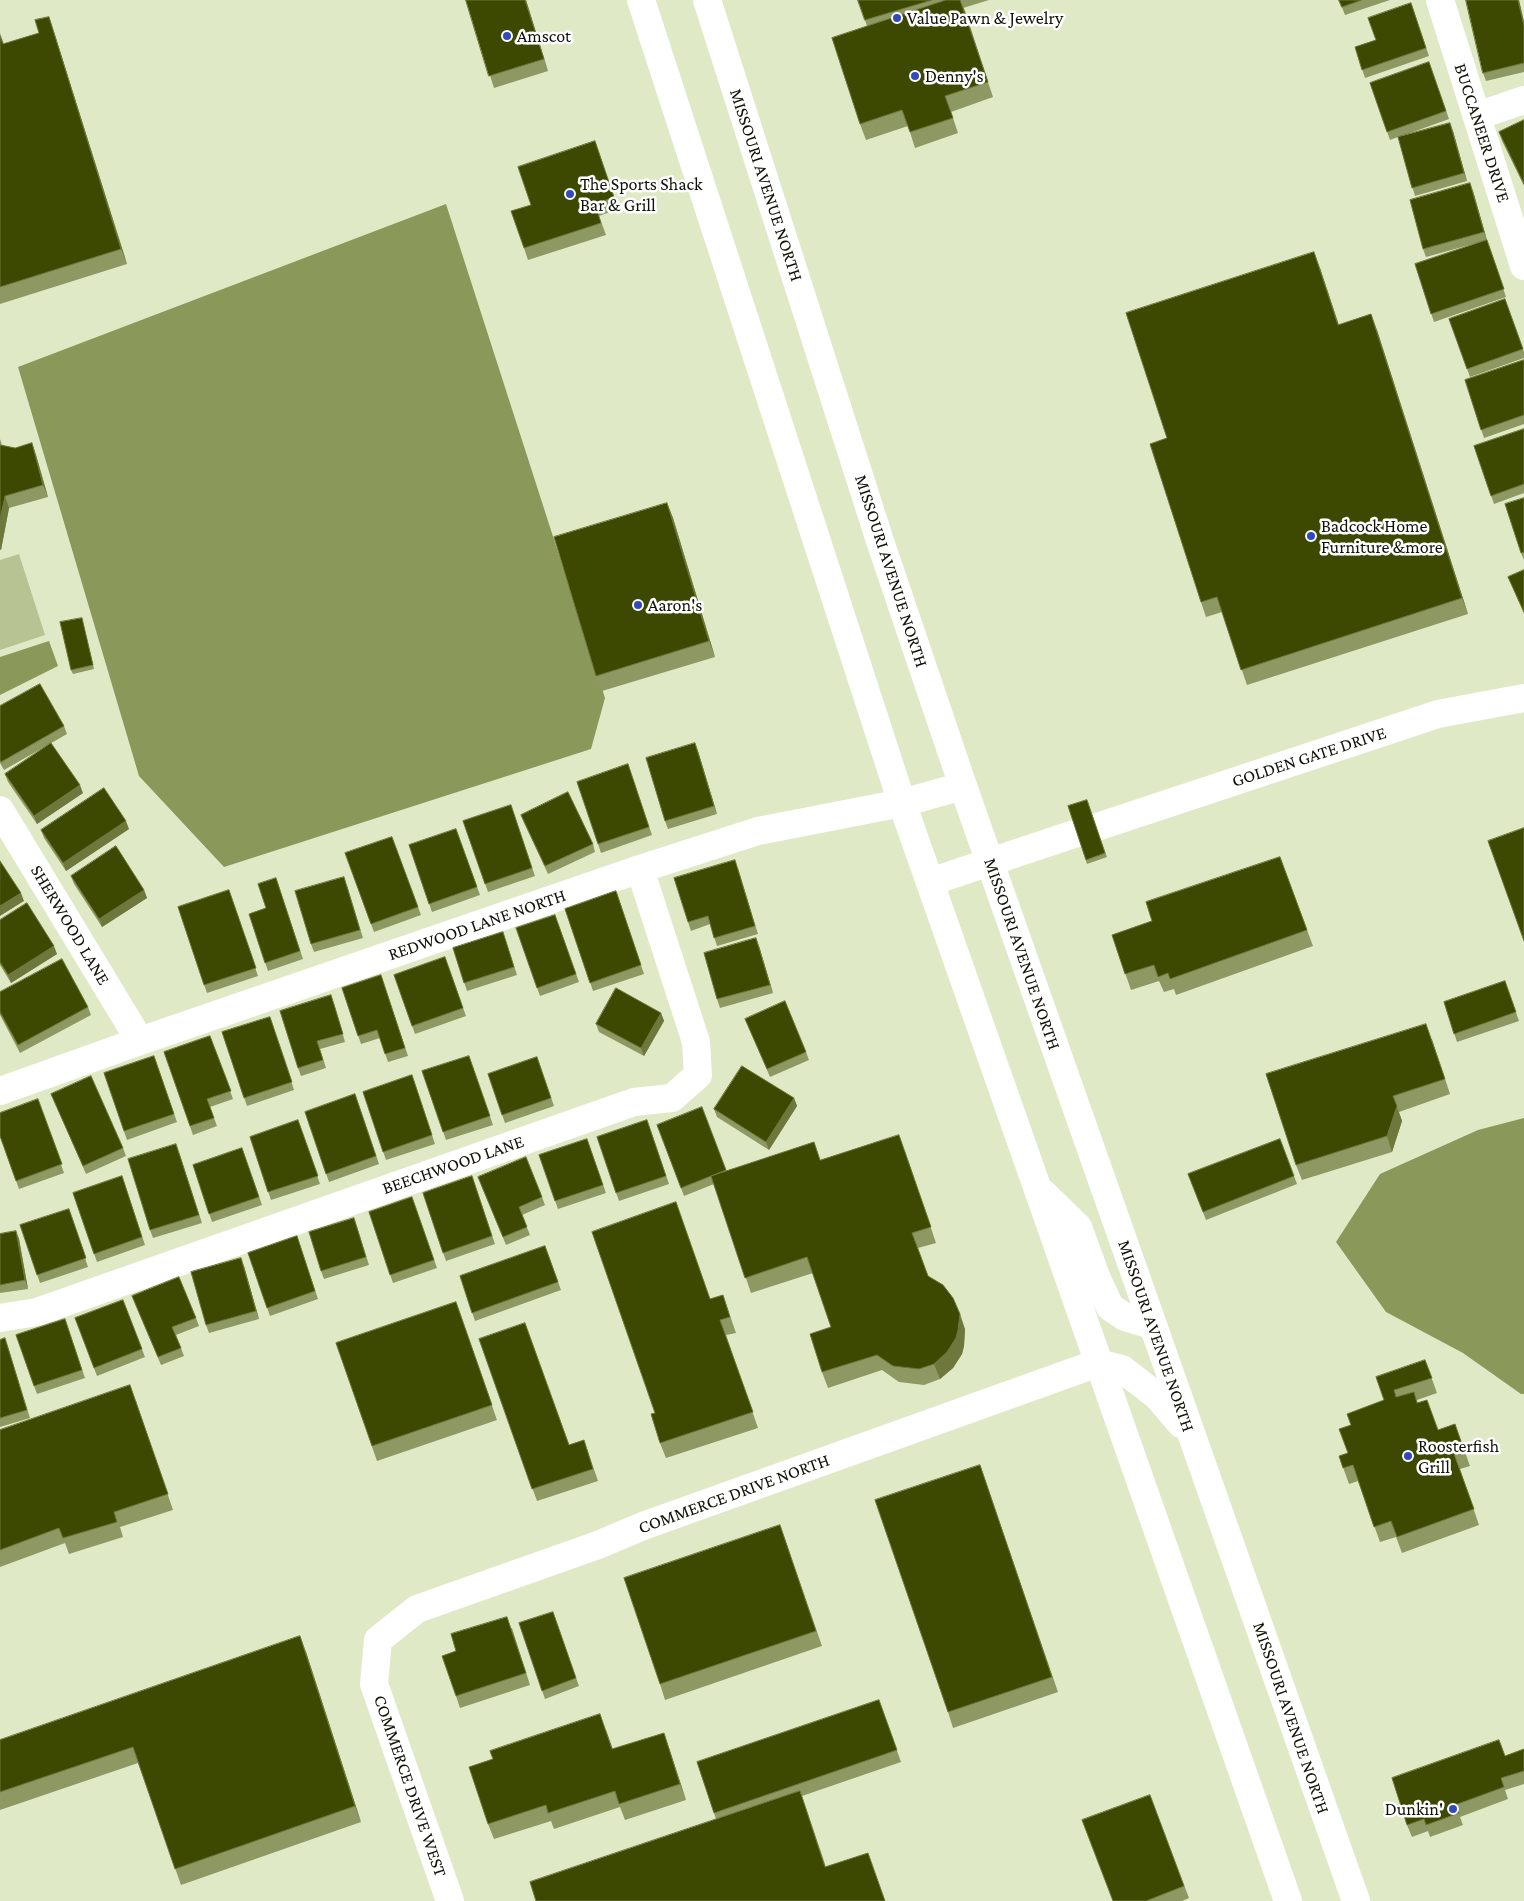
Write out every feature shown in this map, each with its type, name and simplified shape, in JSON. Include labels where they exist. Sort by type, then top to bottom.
[{"type":"main road","points":[[641,0],[902,803],[1039,1188],[1098,1363],[1288,1901]]},
{"type":"main road","name":"MISSOURI AVENUE NORTH","points":[[707,0],[880,541],[963,786],[1356,1901]]},
{"type":"main road","name":"BUCCANEER DRIVE","points":[[1440,0],[1524,266]]},
{"type":"main road","points":[[1477,116],[1524,100]]},
{"type":"main road","name":"GOLDEN GATE DRIVE","points":[[930,882],[1438,714],[1524,698]]},
{"type":"main road","name":"REDWOOD LANE NORTH","points":[[0,1091],[640,869],[758,831],[902,803],[963,786]]},
{"type":"main road","name":"SHERWOOD LANE","points":[[0,810],[140,1041]]},
{"type":"main road","name":"BEECHWOOD LANE","points":[[0,1318],[37,1312],[634,1102],[672,1098],[698,1075],[696,1042],[640,869]]},
{"type":"main road","points":[[1039,1188],[1078,1227],[1097,1279],[1110,1307],[1125,1317],[1152,1325]]},
{"type":"main road","points":[[1098,1363],[1122,1369],[1156,1396],[1191,1434]]},
{"type":"main road","name":"COMMERCE DRIVE NORTH","points":[[378,1640],[417,1609],[1098,1363]]},
{"type":"main road","name":"COMMERCE DRIVE WEST","points":[[378,1640],[374,1684],[450,1901]]},
{"type":"shaded area","points":[[446,204],[605,698],[591,749],[224,867],[139,776],[18,367]]},
{"type":"shaded area","points":[[19,554],[45,635],[0,650],[0,560]]},
{"type":"shaded area","points":[[49,641],[58,666],[0,695],[0,657]]},
{"type":"shaded area","points":[[1524,1118],[1524,1394],[1521,1394],[1463,1353],[1386,1312],[1336,1242],[1380,1174],[1478,1130]]},
{"type":"building","name":"Amscot","points":[[466,0],[525,0],[544,59],[489,76]]},
{"type":"building","points":[[858,0],[932,0],[865,20]]},
{"type":"building","name":"Denny's","points":[[946,0],[960,0],[988,82],[945,96],[953,118],[910,132],[902,110],[860,124],[832,38]]},
{"type":"building","points":[[1339,0],[1362,0],[1342,7]]},
{"type":"building","points":[[1466,0],[1518,0],[1524,26],[1524,63],[1483,73]]},
{"type":"building","points":[[1411,3],[1426,48],[1362,70],[1355,47],[1376,40],[1368,18]]},
{"type":"building","points":[[49,17],[121,249],[0,287],[0,36],[3,44],[39,33],[35,20]]},
{"type":"building","points":[[1429,62],[1446,111],[1387,132],[1370,83]]},
{"type":"building","points":[[1524,120],[1524,184],[1499,132]]},
{"type":"building","points":[[1450,123],[1464,173],[1412,188],[1398,137]]},
{"type":"building","name":"The Sports Shack Bar & Grill","points":[[595,141],[614,197],[595,204],[601,223],[524,248],[511,211],[531,205],[518,167]]},
{"type":"building","points":[[1470,183],[1484,232],[1423,249],[1410,200]]},
{"type":"building","points":[[1487,240],[1504,289],[1431,314],[1415,264]]},
{"type":"building","name":"Badcock Home Furniture &more","points":[[1314,252],[1338,325],[1371,314],[1462,598],[1241,670],[1217,597],[1201,602],[1150,444],[1167,438],[1126,313]]},
{"type":"building","points":[[1505,299],[1523,349],[1467,369],[1449,319]]},
{"type":"building","points":[[1524,360],[1524,415],[1481,430],[1465,380]]},
{"type":"building","points":[[1524,429],[1524,484],[1491,496],[1474,446]]},
{"type":"building","points":[[32,443],[43,485],[5,496],[0,520],[0,445],[15,448]]},
{"type":"building","points":[[1524,498],[1524,552],[1521,553],[1505,504]]},
{"type":"building","name":"Aaron's","points":[[667,503],[709,641],[596,676],[554,537]]},
{"type":"building","points":[[1524,570],[1524,612],[1508,577]]},
{"type":"building","points":[[82,618],[93,665],[71,670],[60,622]]},
{"type":"building","points":[[40,684],[64,726],[1,762],[0,706]]},
{"type":"building","points":[[51,743],[80,785],[34,816],[5,774]]},
{"type":"building","points":[[695,743],[714,806],[665,821],[646,758]]},
{"type":"building","points":[[628,764],[649,827],[598,844],[577,782]]},
{"type":"building","points":[[104,788],[126,821],[63,863],[41,830]]},
{"type":"building","points":[[568,792],[593,844],[545,866],[521,815]]},
{"type":"building","points":[[1087,800],[1105,853],[1086,860],[1068,806]]},
{"type":"building","points":[[511,805],[532,868],[485,884],[463,821]]},
{"type":"building","points":[[1524,828],[1524,941],[1488,841]]},
{"type":"building","points":[[456,829],[477,887],[429,904],[409,845]]},
{"type":"building","points":[[392,837],[418,907],[371,924],[345,853]]},
{"type":"building","points":[[116,846],[144,890],[99,919],[71,876]]},
{"type":"building","points":[[1280,857],[1307,930],[1170,979],[1168,973],[1158,977],[1154,965],[1125,974],[1112,935],[1152,921],[1146,902]]},
{"type":"building","points":[[735,860],[755,926],[714,938],[708,916],[688,922],[674,878]]},
{"type":"building","points":[[0,861],[21,893],[0,906]]},
{"type":"building","points":[[344,877],[360,930],[311,944],[295,891]]},
{"type":"building","points":[[276,878],[300,951],[265,963],[249,914],[266,908],[258,884]]},
{"type":"building","points":[[229,890],[256,968],[204,985],[178,907]]},
{"type":"building","points":[[616,891],[641,965],[590,983],[565,909]]},
{"type":"building","points":[[27,903],[54,946],[8,975],[0,962],[0,920]]},
{"type":"building","points":[[555,915],[576,974],[537,988],[516,928]]},
{"type":"building","points":[[503,932],[514,967],[464,983],[453,948]]},
{"type":"building","points":[[756,938],[770,985],[717,999],[704,953]]},
{"type":"building","points":[[445,957],[463,1008],[412,1026],[394,975]]},
{"type":"building","points":[[62,959],[88,1007],[18,1045],[0,1012],[0,992]]},
{"type":"building","points":[[381,975],[405,1048],[385,1054],[377,1030],[358,1036],[342,988]]},
{"type":"building","points":[[1505,981],[1516,1012],[1454,1034],[1444,1002]]},
{"type":"building","points":[[616,988],[661,1013],[641,1048],[596,1024]]},
{"type":"building","points":[[331,995],[343,1034],[317,1041],[323,1060],[298,1068],[280,1011]]},
{"type":"building","points":[[785,1001],[806,1052],[767,1069],[745,1019]]},
{"type":"building","points":[[270,1017],[292,1082],[244,1098],[222,1032]]},
{"type":"building","points":[[1426,1024],[1445,1079],[1393,1096],[1397,1106],[1387,1136],[1296,1165],[1266,1074]]},
{"type":"building","points":[[210,1036],[231,1091],[207,1099],[214,1118],[190,1126],[164,1052]]},
{"type":"building","points":[[154,1056],[174,1114],[124,1131],[104,1073]]},
{"type":"building","points":[[469,1056],[490,1116],[443,1132],[422,1071]]},
{"type":"building","points":[[537,1057],[551,1098],[502,1115],[488,1074]]},
{"type":"building","points":[[742,1066],[794,1098],[766,1142],[714,1109]]},
{"type":"building","points":[[412,1075],[432,1135],[383,1152],[363,1092]]},
{"type":"building","points":[[91,1076],[123,1148],[83,1166],[51,1094]]},
{"type":"building","points":[[355,1094],[376,1156],[326,1174],[305,1112]]},
{"type":"building","points":[[38,1099],[62,1164],[16,1181],[0,1136],[0,1113]]},
{"type":"building","points":[[702,1107],[726,1170],[681,1188],[657,1125]]},
{"type":"building","points":[[298,1120],[318,1176],[268,1192],[250,1137]]},
{"type":"building","points":[[647,1120],[666,1176],[616,1193],[597,1137]]},
{"type":"building","points":[[899,1135],[931,1227],[912,1233],[928,1276],[943,1285],[953,1298],[960,1314],[956,1338],[947,1352],[934,1364],[919,1369],[893,1366],[877,1355],[822,1372],[810,1334],[831,1327],[807,1257],[745,1278],[711,1176],[814,1142],[820,1160]]},
{"type":"building","points":[[587,1139],[603,1185],[555,1201],[539,1155]]},
{"type":"building","points":[[1280,1139],[1294,1176],[1203,1212],[1188,1174]]},
{"type":"building","points":[[176,1144],[199,1215],[150,1230],[128,1159]]},
{"type":"building","points":[[242,1148],[259,1197],[209,1214],[193,1165]]},
{"type":"building","points":[[526,1157],[542,1197],[519,1207],[527,1227],[503,1237],[478,1177]]},
{"type":"building","points":[[122,1176],[142,1237],[94,1254],[73,1193]]},
{"type":"building","points":[[472,1176],[492,1236],[443,1253],[423,1193]]},
{"type":"building","points":[[412,1197],[434,1260],[390,1275],[369,1212]]},
{"type":"building","points":[[676,1202],[710,1299],[723,1295],[730,1317],[720,1320],[753,1412],[660,1443],[651,1414],[655,1413],[592,1232]]},
{"type":"building","points":[[69,1209],[86,1258],[37,1275],[20,1225]]},
{"type":"building","points":[[354,1218],[366,1257],[321,1271],[309,1232]]},
{"type":"building","points":[[16,1231],[25,1280],[0,1285],[0,1234]]},
{"type":"building","points":[[297,1236],[315,1291],[267,1308],[248,1253]]},
{"type":"building","points":[[545,1246],[558,1282],[472,1313],[460,1276]]},
{"type":"building","points":[[241,1258],[256,1311],[206,1325],[191,1272]]},
{"type":"building","points":[[179,1277],[196,1318],[172,1327],[181,1348],[158,1357],[132,1296]]},
{"type":"building","points":[[123,1300],[142,1349],[94,1368],[75,1318]]},
{"type":"building","points":[[456,1302],[492,1405],[372,1446],[336,1343]]},
{"type":"building","points":[[65,1319],[82,1370],[34,1386],[16,1335]]},
{"type":"building","points":[[525,1323],[569,1445],[584,1440],[593,1469],[532,1489],[479,1339]]},
{"type":"building","points":[[5,1338],[27,1410],[0,1418],[0,1340]]},
{"type":"building","name":"Roosterfish Grill","points":[[1425,1360],[1432,1378],[1394,1390],[1396,1397],[1414,1392],[1417,1403],[1427,1400],[1438,1430],[1455,1424],[1464,1450],[1454,1454],[1474,1509],[1397,1537],[1391,1521],[1374,1527],[1353,1465],[1343,1468],[1339,1456],[1348,1453],[1339,1429],[1351,1425],[1347,1414],[1384,1400],[1376,1377]]},
{"type":"building","points":[[130,1385],[168,1494],[114,1512],[117,1522],[63,1538],[59,1528],[0,1550],[0,1430]]},
{"type":"building","points":[[980,1465],[1052,1677],[948,1712],[875,1500]]},
{"type":"building","points":[[780,1525],[816,1631],[660,1684],[624,1578]]},
{"type":"building","points":[[553,1612],[576,1678],[542,1691],[519,1623]]},
{"type":"building","points":[[507,1617],[526,1673],[456,1696],[442,1656],[456,1651],[451,1634]]},
{"type":"building","points":[[300,1636],[355,1806],[175,1869],[133,1747],[0,1792],[0,1740]]},
{"type":"building","points":[[879,1700],[897,1750],[714,1813],[697,1762]]},
{"type":"building","points":[[600,1714],[612,1749],[664,1733],[680,1784],[619,1804],[615,1791],[548,1813],[546,1805],[488,1824],[469,1767],[493,1759],[490,1751]]},
{"type":"building","points":[[1499,1740],[1505,1756],[1524,1749],[1524,1771],[1501,1778],[1504,1787],[1455,1805],[1459,1813],[1426,1825],[1424,1819],[1407,1825],[1392,1778]]},
{"type":"building","points":[[800,1791],[825,1867],[868,1853],[885,1901],[536,1901],[530,1882]]},
{"type":"building","points":[[1150,1795],[1184,1886],[1146,1901],[1113,1901],[1082,1820]]},
{"type":"place","name":"Value Pawn & Jewelry","points":[[897,18]]},
{"type":"place","name":"Amscot","points":[[507,36]]},
{"type":"place","name":"Denny's","points":[[915,76]]},
{"type":"place","name":"The Sports Shack Bar & Grill","points":[[570,194]]},
{"type":"place","name":"Badcock Home Furniture &more","points":[[1311,536]]},
{"type":"place","name":"Aaron's","points":[[638,605]]},
{"type":"place","name":"Roosterfish Grill","points":[[1408,1456]]},
{"type":"place","name":"Dunkin'","points":[[1453,1809]]}]
